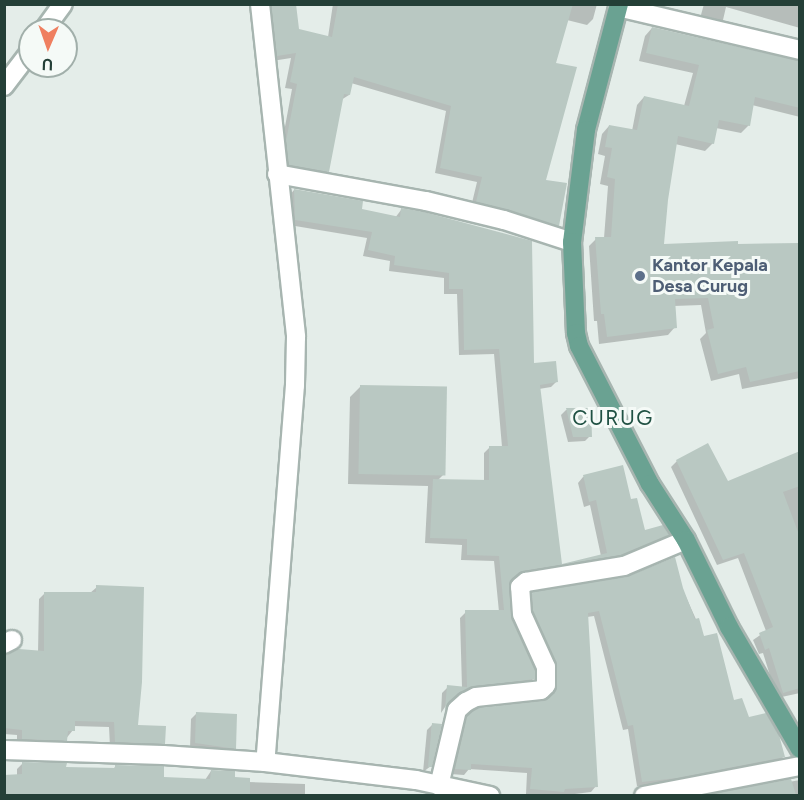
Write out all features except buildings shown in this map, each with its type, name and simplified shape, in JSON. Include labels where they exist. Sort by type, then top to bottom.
[{"type":"main road","points":[[618,6],[585,130],[572,242],[574,316],[579,346],[650,484],[686,540],[729,627],[799,748]]},
{"type":"street","points":[[53,18],[63,4]]},
{"type":"street","points":[[260,4],[292,282],[296,356],[265,762]]},
{"type":"street","points":[[618,6],[800,50]]},
{"type":"street","points":[[4,86],[18,68]]},
{"type":"street","points":[[278,174],[426,201],[504,220],[572,242]]},
{"type":"street","points":[[439,786],[457,710],[476,697],[541,690],[546,685],[546,667],[522,614],[520,587],[526,582],[624,566],[686,540]]},
{"type":"street","points":[[4,750],[163,755],[265,762],[386,776],[490,795]]},
{"type":"street","points":[[644,795],[800,766]]},
{"type":"place","name":"Kantor Kepala Desa Curug","points":[[640,276]]},
{"type":"district","name":"CURUG","points":[[613,418]]}]
